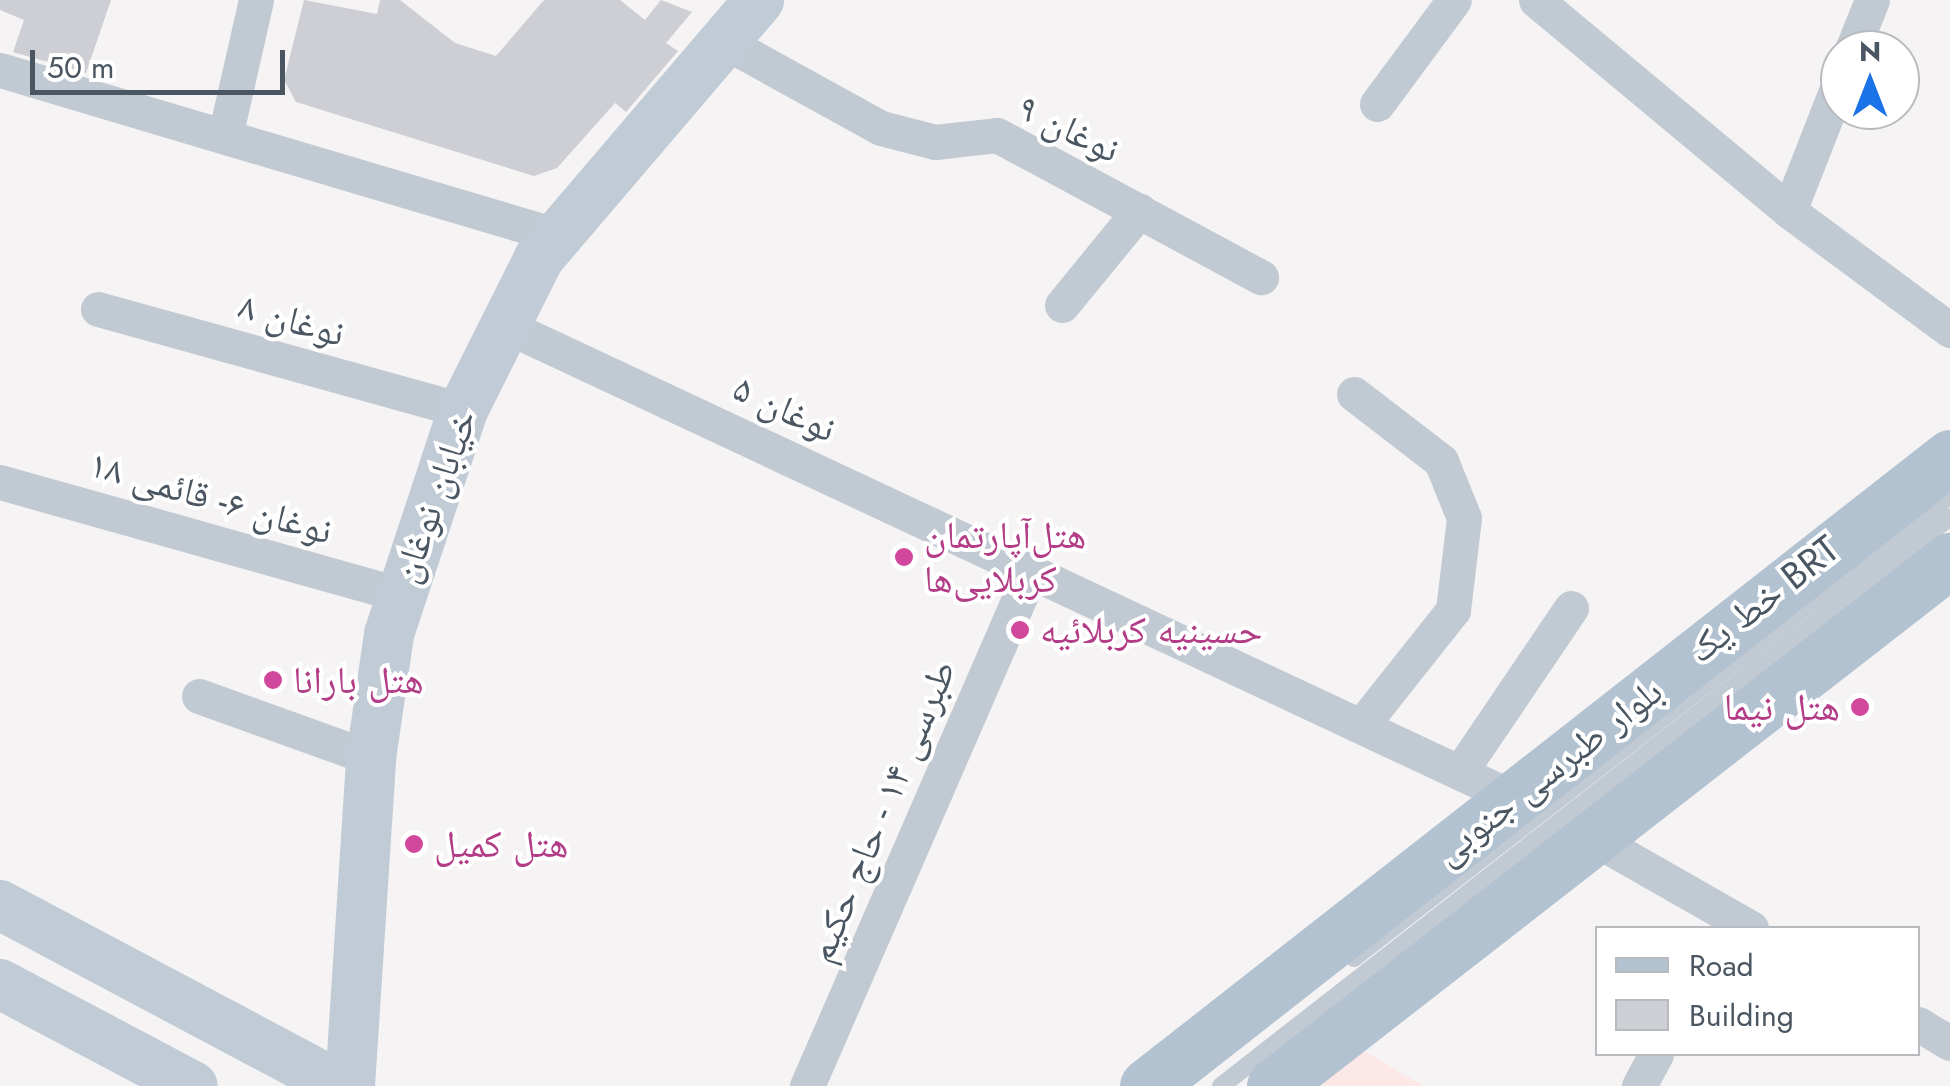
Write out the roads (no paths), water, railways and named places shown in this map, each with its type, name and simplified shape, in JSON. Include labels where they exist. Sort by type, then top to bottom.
[{"type":"main road","name":"بلوار طبرسی جنوبی","points":[[1147,1086],[1950,458]]},
{"type":"main road","points":[[1274,1086],[1950,560]]},
{"type":"street","points":[[226,132],[256,0]]},
{"type":"street","name":"خیابان نوغان","points":[[350,1086],[371,758],[398,594],[462,410],[502,324],[559,236],[758,0]]},
{"type":"street","points":[[1377,104],[1454,0]]},
{"type":"street","points":[[1536,0],[1790,211],[1950,330]]},
{"type":"street","points":[[1860,30],[1872,0]]},
{"type":"street","name":"نوغان ۹","points":[[724,42],[881,128],[936,142],[997,134],[1261,277]]},
{"type":"street","points":[[0,70],[226,132],[559,236]]},
{"type":"street","points":[[1790,211],[1821,130]]},
{"type":"street","points":[[1062,305],[1138,211]]},
{"type":"street","name":"نوغان ۸","points":[[98,309],[462,410]]},
{"type":"street","name":"نوغان ۵","points":[[502,324],[1514,798]]},
{"type":"street","points":[[1354,394],[1441,461],[1464,518],[1453,610],[1362,726]]},
{"type":"street","name":"نوغان ۶- قائمی ۱۸","points":[[0,482],[398,594]]},
{"type":"street","name":"طبرسی ۱۴ - حاج حکیم","points":[[806,1086],[1032,569]]},
{"type":"street","points":[[1460,772],[1571,608]]},
{"type":"street","points":[[199,696],[371,758]]},
{"type":"street","points":[[1593,838],[1734,924]]},
{"type":"street","points":[[0,905],[340,1086]]},
{"type":"street","points":[[0,984],[193,1086]]},
{"type":"street","points":[[1920,1025],[1950,1043]]},
{"type":"street","points":[[1639,1086],[1655,1056]]},
{"type":"lane","name":"خط یک BRT","points":[[1213,1080],[1950,495]]},
{"type":"lane","name":"خط یک BRT","points":[[1213,1080],[1950,517]]},
{"type":"place","name":"هتل‌آپارتمان کربلایی‌ها","points":[[904,557]]},
{"type":"place","name":"حسینیه کربلائیه","points":[[1020,630]]},
{"type":"place","name":"هتل بارانا","points":[[273,680]]},
{"type":"place","name":"هتل نیما","points":[[1860,707]]},
{"type":"place","name":"هتل کمیل","points":[[414,844]]}]
